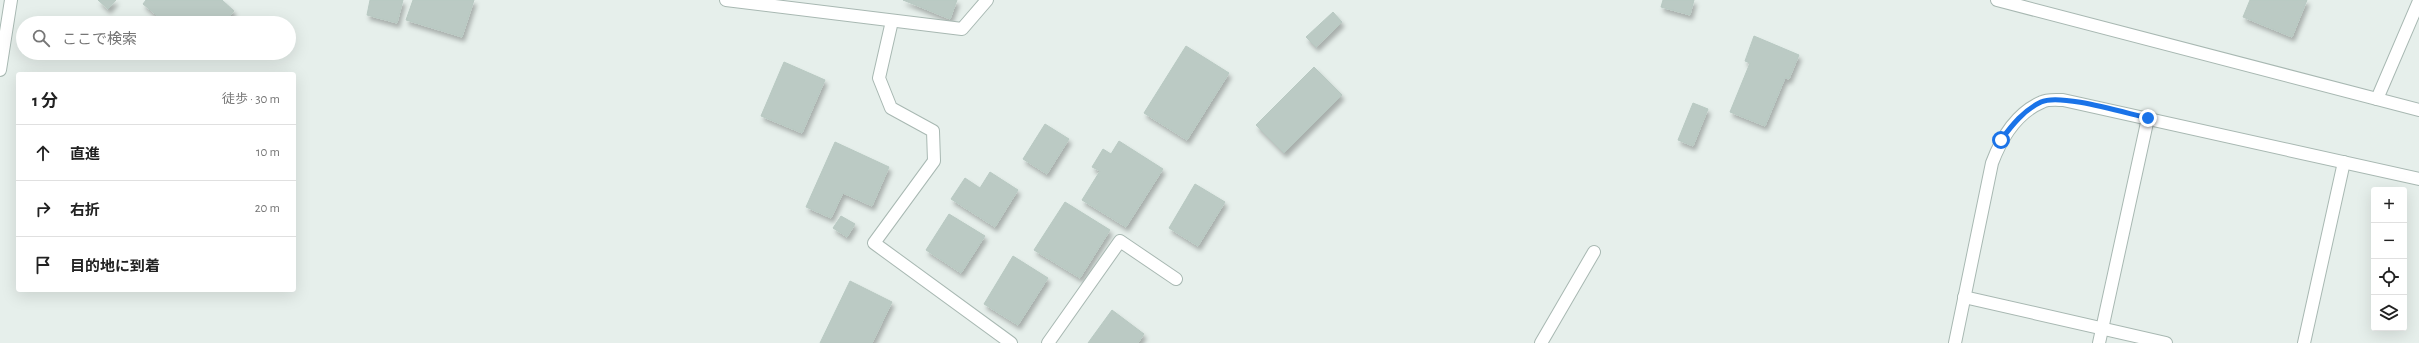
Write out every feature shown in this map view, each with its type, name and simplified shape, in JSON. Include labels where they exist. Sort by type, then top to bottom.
[{"type":"street","points":[[0,70],[11,0]]},
{"type":"street","points":[[726,0],[962,29],[987,0]]},
{"type":"street","points":[[1997,0],[2419,110]]},
{"type":"street","points":[[2377,99],[2419,1]]},
{"type":"street","points":[[892,21],[879,78],[891,108],[933,131],[934,161],[874,243],[1011,343]]},
{"type":"street","points":[[1955,343],[1992,163],[2001,140],[2018,118],[2042,101],[2063,100],[2419,179]]},
{"type":"street","points":[[2099,343],[2148,118]]},
{"type":"street","points":[[2304,343],[2344,162]]},
{"type":"street","points":[[1048,343],[1120,242],[1176,279]]},
{"type":"street","points":[[1541,343],[1594,252]]},
{"type":"street","points":[[1964,297],[2166,343]]},
{"type":"building","points":[[98,0],[116,0],[108,9]]},
{"type":"building","points":[[146,0],[222,0],[234,11],[230,16],[158,16],[143,4]]},
{"type":"building","points":[[370,0],[403,0],[397,23],[367,15]]},
{"type":"building","points":[[413,0],[474,0],[462,37],[406,20]]},
{"type":"building","points":[[903,0],[957,0],[950,19]]},
{"type":"building","points":[[1663,0],[1694,0],[1690,15],[1661,7]]},
{"type":"building","points":[[2250,0],[2307,0],[2292,37],[2243,17]]},
{"type":"building","points":[[1333,12],[1342,22],[1316,47],[1306,37]]},
{"type":"building","points":[[1754,36],[1799,55],[1789,79],[1785,78],[1765,126],[1730,112],[1750,63],[1745,61]]},
{"type":"building","points":[[1186,46],[1229,73],[1187,140],[1144,113]]},
{"type":"building","points":[[784,62],[825,80],[802,133],[761,116]]},
{"type":"building","points":[[1314,67],[1342,95],[1284,153],[1256,125]]},
{"type":"building","points":[[1693,103],[1708,109],[1693,146],[1678,140]]},
{"type":"building","points":[[1045,124],[1069,139],[1047,174],[1023,159]]},
{"type":"building","points":[[1119,141],[1163,169],[1126,227],[1082,200],[1100,171],[1092,167],[1103,149],[1111,154]]},
{"type":"building","points":[[835,142],[889,167],[872,206],[843,193],[831,218],[806,207]]},
{"type":"building","points":[[990,172],[1018,190],[995,227],[951,199],[965,178],[980,188]]},
{"type":"building","points":[[1195,184],[1225,202],[1198,246],[1169,228]]},
{"type":"building","points":[[1065,202],[1110,230],[1080,278],[1034,250]]},
{"type":"building","points":[[949,214],[985,236],[961,273],[926,250]]},
{"type":"building","points":[[841,216],[855,224],[847,237],[833,228]]},
{"type":"building","points":[[1013,256],[1048,278],[1018,325],[984,304]]},
{"type":"building","points":[[850,281],[892,302],[872,343],[820,343]]},
{"type":"building","points":[[1112,310],[1144,334],[1138,343],[1088,343]]},
{"type":"route","points":[[2001,140],[2018,118],[2042,101],[2063,100],[2148,118]]}]
